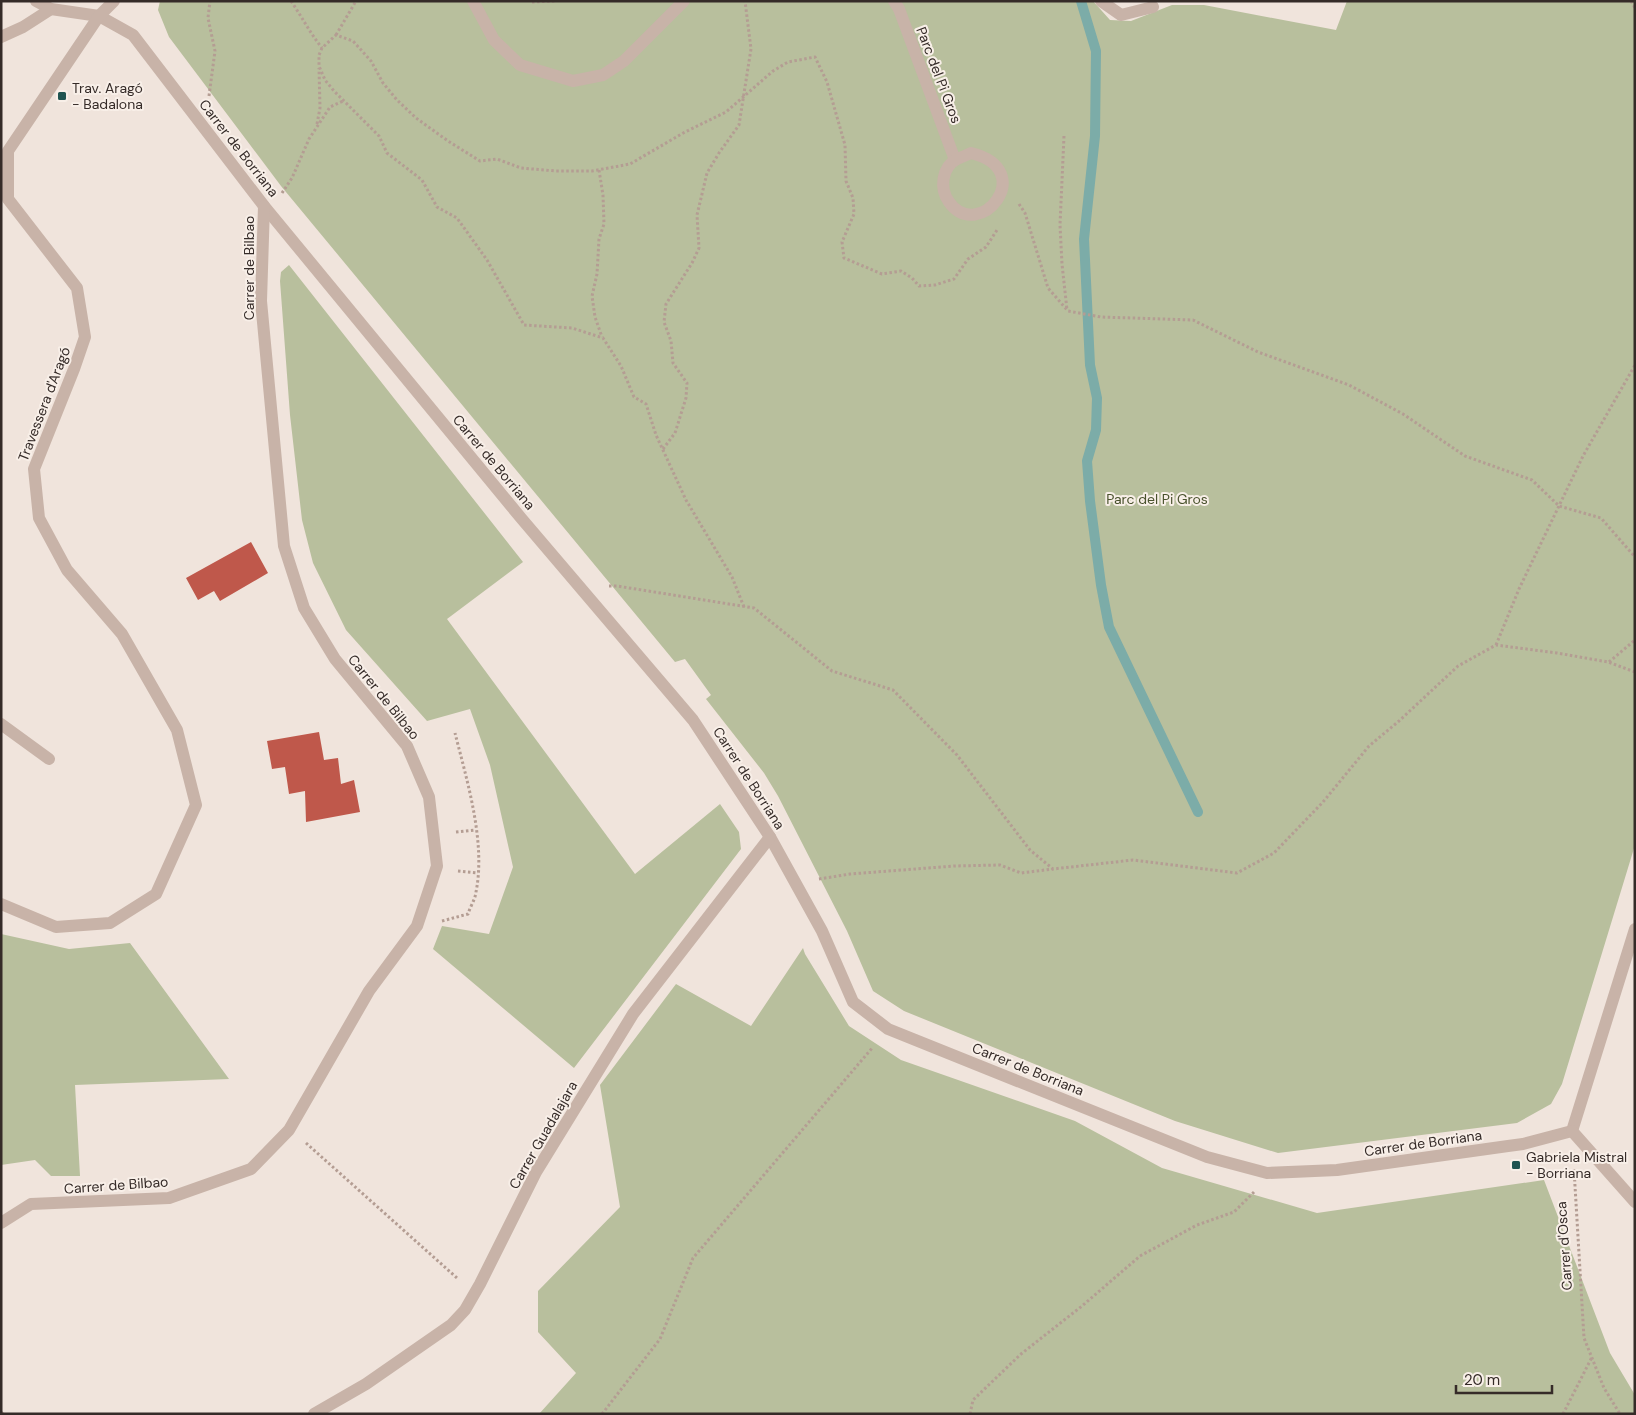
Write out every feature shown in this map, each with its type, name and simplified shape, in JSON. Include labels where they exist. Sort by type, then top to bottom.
[{"type":"street","points":[[36,1],[51,10],[98,16]]},
{"type":"street","name":"Travessera d'Aragó","points":[[1,904],[56,927],[110,923],[156,894],[196,806],[177,730],[122,634],[67,570],[39,518],[34,469],[85,337],[77,288],[8,198],[8,151],[98,16],[114,1]]},
{"type":"street","points":[[472,1],[494,40],[520,65],[573,81],[603,75],[624,62],[684,1]]},
{"type":"street","name":"Parc del Pi Gros","points":[[894,1],[899,9],[956,160]]},
{"type":"street","points":[[1101,1],[1121,15],[1153,7]]},
{"type":"street","points":[[1,37],[23,27],[51,10]]},
{"type":"street","name":"Carrer de Borriana","points":[[98,16],[133,35],[264,206],[579,586],[693,720],[770,837],[822,931],[853,1002],[888,1029],[1207,1158],[1266,1173],[1337,1170],[1498,1148],[1523,1144],[1572,1131]]},
{"type":"street","points":[[972,153],[985,156],[998,168],[1003,184],[1000,196],[992,207],[980,213],[971,214],[962,212],[952,206],[946,198],[943,189],[944,173],[956,160],[972,153]]},
{"type":"street","name":"Carrer de Bilbao","points":[[1,1223],[31,1204],[169,1198],[251,1169],[289,1130],[369,990],[417,926],[436,866],[429,797],[407,746],[335,660],[304,608],[284,546],[261,301],[264,206]]},
{"type":"street","points":[[1,724],[49,759]]},
{"type":"street","name":"Carrer Guadalajara","points":[[314,1414],[366,1384],[451,1325],[465,1310],[536,1172],[634,1014],[770,837]]},
{"type":"street","points":[[1635,929],[1572,1131],[1635,1202]]},
{"type":"path","points":[[204,128],[215,51],[208,18],[210,1]]},
{"type":"path","points":[[292,1],[312,36],[322,48]]},
{"type":"path","points":[[317,127],[320,108],[319,54],[322,48],[336,35],[356,1]]},
{"type":"path","points":[[532,2],[555,1]]},
{"type":"path","points":[[663,449],[675,433],[686,398],[687,384],[673,363],[671,341],[664,322],[666,304],[692,263],[699,248],[698,215],[707,173],[740,125],[751,49],[744,1]]},
{"type":"path","points":[[1630,1],[1635,8]]},
{"type":"path","points":[[336,35],[353,41],[371,61],[383,83],[396,100],[416,118],[480,161],[497,159],[520,168],[556,171],[599,170],[630,164],[685,132],[726,112],[773,71],[788,62],[815,57],[827,82],[845,145],[846,181],[853,198],[854,214],[842,242],[844,258],[882,274],[901,271],[912,278],[919,286],[935,285],[954,279],[968,259],[986,248],[999,226]]},
{"type":"path","points":[[319,66],[325,80],[379,136],[387,153],[422,180],[438,207],[458,218],[487,260],[524,325],[572,328],[602,338]]},
{"type":"path","points":[[264,206],[283,193],[292,178],[309,139],[330,107],[344,100]]},
{"type":"path","points":[[1064,136],[1060,225],[1062,264],[1068,311]]},
{"type":"path","points":[[599,170],[603,195],[604,224],[599,239],[597,274],[592,296],[595,317],[602,338],[621,366],[634,397],[646,404],[656,435],[686,500],[732,577],[744,607]]},
{"type":"path","points":[[1003,184],[1012,193],[1025,213],[1048,288],[1068,311],[1101,317],[1193,320],[1258,352],[1349,385],[1403,414],[1465,456],[1532,480],[1559,506],[1601,518],[1635,558]]},
{"type":"path","points":[[1496,645],[1519,590],[1583,456],[1635,365]]},
{"type":"path","points":[[579,586],[618,586],[754,608],[832,671],[893,690],[957,755],[1030,850],[1053,869]]},
{"type":"path","points":[[1608,662],[1635,640]]},
{"type":"path","points":[[796,883],[850,874],[954,866],[1000,865],[1021,873],[1133,860],[1237,873],[1274,853],[1323,802],[1368,746],[1399,721],[1458,666],[1496,645],[1608,662],[1635,672]]},
{"type":"path","points":[[417,926],[468,914],[476,893],[479,858],[472,801],[455,733]]},
{"type":"path","points":[[455,832],[475,830]]},
{"type":"path","points":[[455,870],[478,873]]},
{"type":"path","points":[[602,1414],[660,1338],[692,1258],[888,1029]]},
{"type":"path","name":"Carrer d'Osca","points":[[1572,1131],[1584,1338],[1604,1388],[1620,1414]]},
{"type":"path","points":[[313,1149],[458,1277]]},
{"type":"path","points":[[970,1414],[973,1400],[1021,1354],[1082,1306],[1140,1256],[1197,1226],[1234,1212],[1257,1190],[1266,1173]]},
{"type":"path","points":[[1563,1414],[1592,1357]]},
{"type":"green space","name":"Parc del Pi Gros","points":[[160,1],[1093,1],[1110,20],[1131,21],[1172,5],[1204,5],[1336,30],[1347,1],[1635,1],[1635,845],[1562,1084],[1551,1104],[1517,1123],[1278,1153],[1175,1121],[904,1011],[873,991],[847,931],[778,796],[764,773],[706,699],[711,695],[685,659],[675,662],[281,186],[169,37],[158,10]]},
{"type":"green space","points":[[289,265],[523,562],[447,619],[635,874],[720,804],[739,832],[741,849],[574,1068],[433,949],[442,926],[489,934],[513,867],[490,765],[470,709],[427,721],[346,630],[313,563],[302,520],[290,415],[280,281],[281,272]]},
{"type":"green space","points":[[1,934],[69,949],[130,943],[229,1079],[75,1085],[80,1176],[51,1176],[35,1160],[1,1165]]},
{"type":"green space","points":[[803,948],[849,1026],[901,1060],[1075,1121],[1162,1168],[1317,1213],[1544,1180],[1610,1353],[1635,1395],[1635,1414],[539,1414],[576,1373],[538,1332],[538,1291],[620,1207],[600,1085],[676,984],[751,1026]]},
{"type":"building","points":[[251,542],[268,573],[220,601],[214,591],[198,600],[186,578]]},
{"type":"building","points":[[319,732],[324,760],[338,758],[341,784],[354,780],[360,812],[306,822],[305,791],[289,794],[285,767],[272,769],[267,741]]},
{"type":"waterway","points":[[1081,1],[1096,51],[1095,136],[1084,239],[1090,365],[1097,398],[1096,430],[1087,461],[1090,501],[1101,585],[1109,627],[1198,812]]},
{"type":"place","name":"Trav. Aragó - Badalona","points":[[62,96]]},
{"type":"place","name":"Gabriela Mistral - Borriana","points":[[1516,1165]]}]
